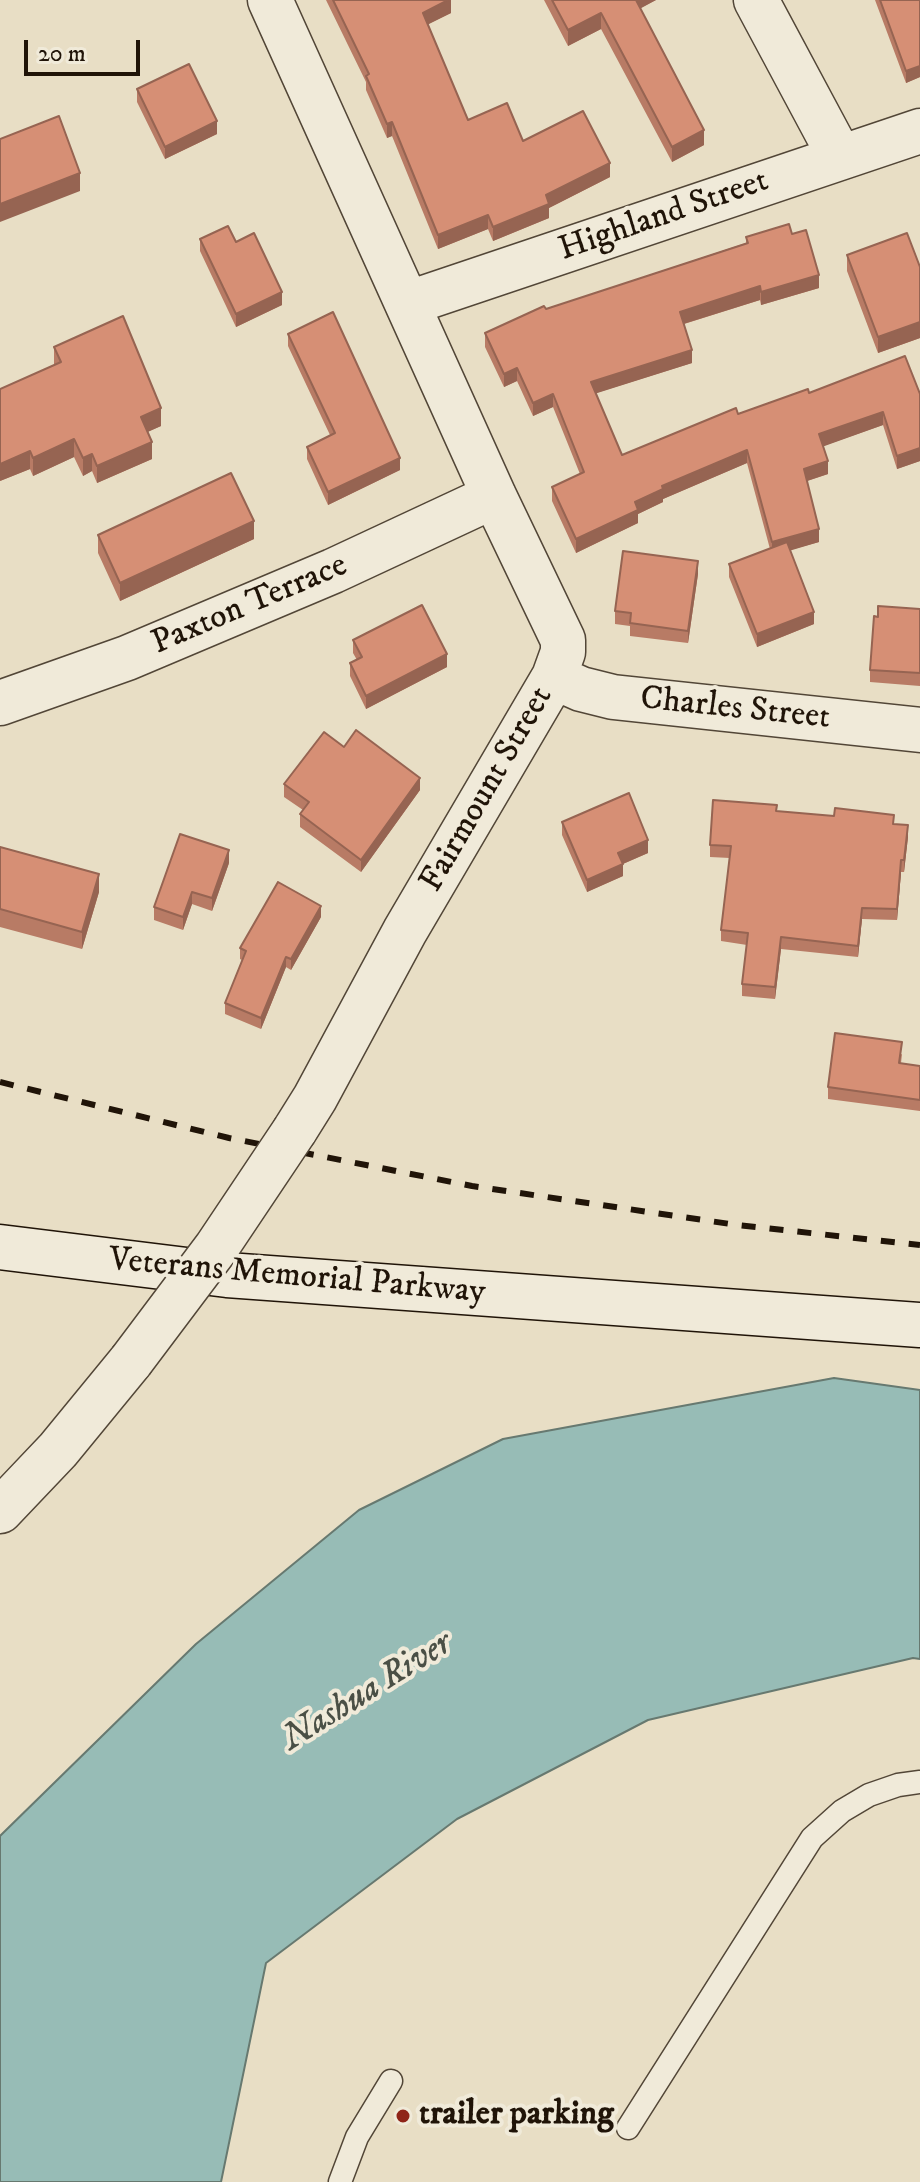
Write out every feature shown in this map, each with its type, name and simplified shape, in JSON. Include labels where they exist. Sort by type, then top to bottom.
[{"type":"street","name":"Fairmount Street","points":[[0,1511],[58,1450],[131,1361],[246,1206],[315,1098],[405,931],[554,677],[563,652],[563,640],[494,496],[270,0]]},
{"type":"street","points":[[756,0],[840,157]]},
{"type":"street","name":"Highland Street","points":[[409,303],[920,131]]},
{"type":"street","name":"Paxton Terrace","points":[[0,703],[142,652],[333,571],[494,496]]},
{"type":"street","name":"Charles Street","points":[[554,677],[581,689],[613,697],[920,730]]},
{"type":"street","name":"Veterans Memorial Parkway","points":[[0,1247],[227,1275],[920,1325]]},
{"type":"lane","points":[[628,2128],[812,1838],[842,1811],[869,1795],[883,1788],[920,1782]]},
{"type":"lane","points":[[340,2182],[357,2137],[391,2081]]},
{"type":"water","name":"Nashua River","points":[[834,1378],[920,1390],[920,1659],[913,1658],[648,1720],[457,1819],[266,1963],[221,2182],[0,2182],[0,1836],[196,1644],[359,1510],[503,1439]]},
{"type":"building","points":[[333,0],[448,0],[423,13],[468,120],[507,103],[523,141],[583,111],[610,163],[546,195],[549,204],[493,227],[488,215],[438,235],[392,122],[387,124],[366,76],[369,74]]},
{"type":"building","points":[[552,0],[636,0],[704,130],[672,147],[601,13],[568,30]]},
{"type":"building","points":[[880,0],[920,0],[920,66],[906,71]]},
{"type":"building","points":[[189,64],[217,121],[165,147],[137,89]]},
{"type":"building","points":[[59,116],[80,173],[0,204],[0,139]]},
{"type":"building","points":[[789,224],[792,234],[806,230],[819,275],[761,292],[760,286],[680,312],[692,350],[591,382],[622,455],[736,408],[738,414],[808,389],[809,393],[905,356],[920,394],[920,448],[897,456],[883,412],[819,434],[828,461],[804,469],[819,529],[772,542],[747,450],[662,486],[663,489],[635,502],[638,510],[576,539],[552,487],[584,472],[553,394],[533,403],[517,368],[504,374],[485,333],[544,306],[546,309],[748,243],[746,237]]},
{"type":"building","points":[[228,226],[236,242],[254,233],[282,292],[236,314],[200,239]]},
{"type":"building","points":[[907,233],[920,267],[920,322],[878,337],[847,255]]},
{"type":"building","points":[[333,312],[400,458],[328,492],[307,447],[335,433],[288,334]]},
{"type":"building","points":[[123,316],[161,408],[141,417],[152,442],[97,466],[92,454],[83,458],[74,439],[33,458],[30,451],[0,464],[0,389],[61,362],[54,347]]},
{"type":"building","points":[[231,473],[254,521],[120,583],[98,535]]},
{"type":"building","points":[[787,542],[814,612],[757,634],[729,564]]},
{"type":"building","points":[[623,551],[698,561],[688,631],[630,623],[631,613],[615,611]]},
{"type":"building","points":[[422,605],[447,654],[366,696],[350,663],[362,657],[353,640]]},
{"type":"building","points":[[878,606],[920,609],[920,673],[870,670],[874,616],[878,617]]},
{"type":"building","points":[[356,730],[420,778],[361,860],[300,814],[309,802],[284,784],[324,732],[344,747]]},
{"type":"building","points":[[629,793],[648,840],[618,853],[623,864],[587,880],[562,822]]},
{"type":"building","points":[[713,800],[777,805],[776,811],[834,816],[835,808],[894,815],[893,824],[908,825],[897,909],[862,908],[858,946],[781,937],[775,987],[742,984],[748,933],[721,930],[731,846],[710,845]]},
{"type":"building","points":[[180,834],[229,850],[212,898],[192,892],[183,917],[154,907]]},
{"type":"building","points":[[0,847],[99,874],[82,932],[0,909]]},
{"type":"building","points":[[278,882],[321,906],[291,959],[286,957],[261,1018],[225,1003],[246,951],[240,948]]},
{"type":"building","points":[[835,1033],[902,1042],[899,1063],[920,1066],[920,1100],[828,1087]]},
{"type":"railway","points":[[0,1082],[229,1138],[472,1186],[737,1225],[920,1245]]},
{"type":"place","name":"trailer parking","points":[[403,2116]]}]
